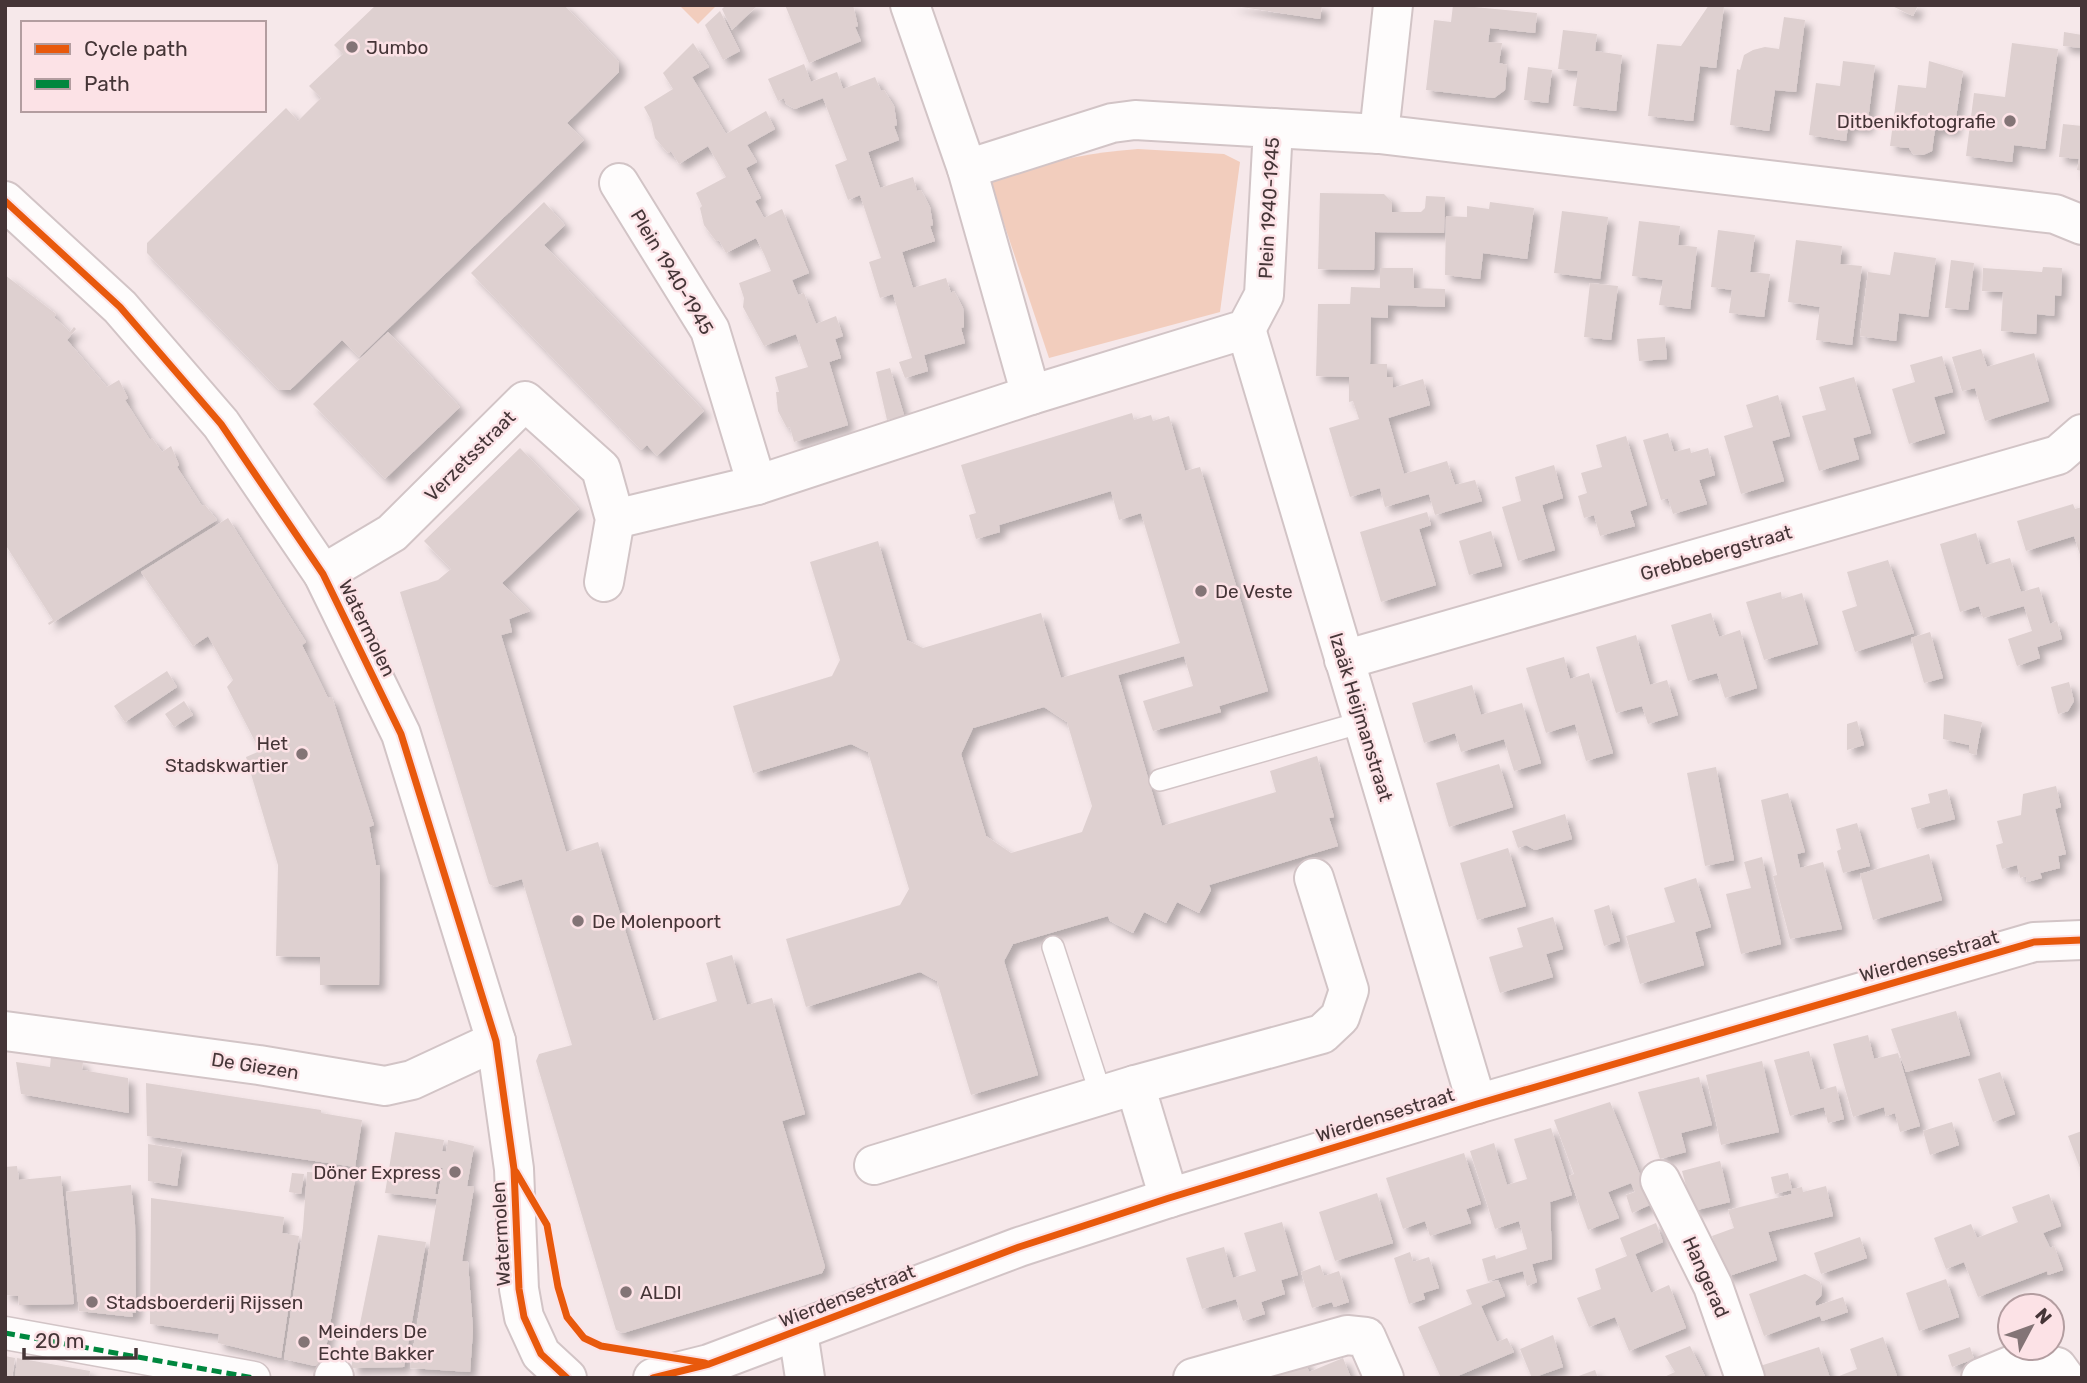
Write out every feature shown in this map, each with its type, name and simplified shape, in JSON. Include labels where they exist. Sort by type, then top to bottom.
[{"type":"street","points":[[910,5],[967,169],[1031,395]]},
{"type":"street","points":[[1379,134],[1393,5]]},
{"type":"street","name":"Plein 1940-1945","points":[[967,169],[1112,123],[1135,120],[1273,128],[1264,295],[1246,329]]},
{"type":"street","points":[[1273,128],[1379,134],[2055,214],[2082,225]]},
{"type":"street","name":"Plein 1940-1945","points":[[619,183],[710,330],[757,485]]},
{"type":"street","name":"Watermolen","points":[[5,201],[144,332],[221,424],[323,574],[401,734],[496,1041],[514,1169],[522,1307],[531,1337],[556,1376]]},
{"type":"street","points":[[604,582],[615,519],[757,485],[1031,395],[1246,329]]},
{"type":"street","name":"Izaäk Heijmanstraat","points":[[1246,329],[1477,1104]]},
{"type":"street","name":"Verzetsstraat","points":[[323,574],[392,533],[525,401],[601,469],[615,519]]},
{"type":"street","name":"Grebbebergstraat","points":[[1344,660],[2058,455],[2082,434]]},
{"type":"street","points":[[874,1165],[1118,1090],[1322,1034],[1340,1017],[1349,990],[1314,878]]},
{"type":"street","name":"Wierdensestraat","points":[[653,1378],[709,1364],[1019,1247],[1169,1198],[1477,1104],[2034,943],[2082,940]]},
{"type":"street","name":"De Giezen","points":[[5,1031],[259,1065],[385,1086],[412,1080],[496,1041]]},
{"type":"street","points":[[1118,1090],[1169,1198]]},
{"type":"street","name":"Hangerad","points":[[1660,1180],[1713,1286],[1745,1378]]},
{"type":"street","points":[[798,1332],[805,1378]]},
{"type":"street","points":[[5,1333],[254,1378]]},
{"type":"street","points":[[1193,1378],[1347,1335],[1366,1337],[1384,1378]]},
{"type":"street","points":[[1981,1378],[2027,1359],[2057,1367],[2064,1378]]},
{"type":"lane","points":[[1160,780],[1363,722]]},
{"type":"lane","points":[[1053,947],[1118,1090]]},
{"type":"shaded area","points":[[679,5],[717,5],[698,24]]},
{"type":"shaded area","points":[[1138,149],[1224,154],[1240,162],[1220,312],[1049,358],[990,182],[1063,160]]},
{"type":"building","points":[[376,5],[564,5],[619,62],[619,72],[567,123],[584,140],[359,357],[342,340],[290,390],[279,390],[147,253],[147,243],[286,108],[298,121],[321,98],[309,86],[343,54],[334,45]]},
{"type":"building","points":[[726,5],[758,5],[732,30],[722,9]]},
{"type":"building","points":[[785,5],[853,5],[858,26],[855,27],[861,41],[809,63]]},
{"type":"building","points":[[1228,5],[1322,5],[1320,19]]},
{"type":"building","points":[[1453,5],[1537,13],[1535,33],[1490,28],[1488,42],[1502,43],[1499,63],[1507,65],[1505,90],[1494,98],[1426,90],[1434,20],[1451,22]]},
{"type":"building","points":[[1709,5],[1724,6],[1716,68],[1700,66],[1693,121],[1648,116],[1657,44],[1681,46]]},
{"type":"building","points":[[1890,5],[1918,5],[1913,16]]},
{"type":"building","points":[[720,11],[740,51],[723,60],[705,25]]},
{"type":"building","points":[[1784,17],[1805,20],[1796,92],[1775,90],[1769,131],[1730,125],[1737,69],[1740,70],[1744,55],[1765,47],[1779,49]]},
{"type":"building","points":[[1563,30],[1597,34],[1595,51],[1622,55],[1616,111],[1573,106],[1578,71],[1558,69]]},
{"type":"building","points":[[2064,32],[2082,35],[2082,48],[2063,46]]},
{"type":"building","points":[[693,43],[709,67],[692,77],[726,134],[766,111],[775,129],[747,145],[757,162],[746,168],[761,198],[755,201],[764,218],[782,209],[809,273],[792,280],[798,295],[804,293],[816,324],[836,316],[843,336],[835,339],[841,358],[829,362],[848,425],[794,442],[790,427],[787,428],[778,411],[776,392],[779,392],[775,377],[808,367],[796,334],[764,346],[743,307],[744,298],[739,283],[771,271],[764,254],[756,238],[726,253],[719,240],[716,241],[704,225],[700,208],[702,206],[696,193],[726,177],[708,146],[679,164],[671,151],[668,153],[655,138],[651,120],[644,107],[673,89],[663,73]]},
{"type":"building","name":"Ditbenikfotografie","points":[[2012,43],[2058,49],[2045,149],[2014,145],[2012,162],[1966,156],[1974,93],[2005,97]]},
{"type":"building","points":[[1843,61],[1875,65],[1867,128],[1848,126],[1846,141],[1809,135],[1816,83],[1840,86]]},
{"type":"building","points":[[1929,61],[1963,71],[1954,131],[1935,129],[1932,151],[1923,155],[1913,154],[1909,148],[1890,146],[1898,85],[1926,88]]},
{"type":"building","points":[[804,64],[811,82],[837,72],[843,89],[875,77],[881,91],[884,90],[894,106],[897,125],[894,126],[899,140],[868,152],[880,188],[913,177],[917,191],[921,190],[930,207],[933,225],[930,226],[935,241],[902,252],[913,288],[946,278],[951,293],[954,291],[963,308],[964,327],[961,328],[965,343],[924,355],[928,371],[905,378],[899,362],[912,358],[893,294],[880,298],[869,262],[881,258],[860,195],[848,200],[835,165],[847,160],[823,98],[795,109],[786,104],[784,98],[778,101],[768,79]]},
{"type":"building","points":[[1528,67],[1552,70],[1548,103],[1524,100]]},
{"type":"building","points":[[2063,124],[2082,126],[2082,171],[2077,170],[2079,159],[2059,157]]},
{"type":"building","points":[[1320,193],[1384,194],[1392,202],[1392,212],[1421,212],[1425,208],[1426,196],[1445,197],[1444,233],[1375,232],[1374,270],[1318,269]]},
{"type":"building","points":[[544,202],[565,225],[544,245],[704,411],[657,456],[647,445],[641,450],[471,273]]},
{"type":"building","points":[[1490,202],[1534,208],[1527,259],[1483,253],[1480,279],[1445,275],[1446,216],[1467,217],[1467,206],[1489,209]]},
{"type":"building","points":[[1562,211],[1608,217],[1600,279],[1554,273]]},
{"type":"building","points":[[1639,221],[1680,226],[1678,245],[1697,247],[1690,309],[1659,305],[1663,280],[1632,276]]},
{"type":"building","points":[[1718,230],[1755,235],[1750,272],[1770,274],[1764,317],[1729,313],[1732,290],[1711,287]]},
{"type":"building","points":[[1796,240],[1842,246],[1840,264],[1862,266],[1852,345],[1816,340],[1820,307],[1788,302]]},
{"type":"building","points":[[1894,252],[1936,258],[1928,317],[1899,313],[1896,341],[1860,336],[1868,272],[1890,275]]},
{"type":"building","points":[[1951,260],[1974,263],[1968,310],[1945,308]]},
{"type":"building","points":[[2043,267],[2062,268],[2061,296],[2055,295],[2054,316],[2037,314],[2036,334],[2001,331],[2003,292],[1982,291],[1983,268],[2042,272]]},
{"type":"building","points":[[1380,268],[1413,268],[1414,288],[1445,289],[1445,307],[1388,305],[1388,318],[1371,317],[1370,364],[1387,364],[1387,377],[1393,377],[1393,388],[1423,379],[1430,405],[1388,418],[1404,474],[1447,461],[1455,485],[1475,480],[1482,501],[1435,515],[1429,494],[1385,507],[1380,488],[1350,497],[1329,428],[1359,419],[1353,401],[1349,402],[1349,377],[1316,376],[1318,304],[1350,304],[1351,287],[1380,288]]},
{"type":"building","points":[[5,275],[56,314],[54,317],[70,332],[74,327],[76,329],[67,340],[107,387],[119,380],[128,398],[125,400],[150,440],[152,438],[162,452],[171,446],[179,465],[177,467],[202,506],[205,505],[217,520],[49,625],[53,620],[5,544]]},
{"type":"building","points":[[1590,283],[1618,286],[1611,340],[1584,337]]},
{"type":"building","points":[[388,332],[460,407],[385,479],[313,404]]},
{"type":"building","points":[[1665,337],[1667,359],[1639,361],[1637,339]]},
{"type":"building","points":[[1981,349],[1987,367],[2034,353],[2049,401],[1985,421],[1975,388],[1962,391],[1952,357]]},
{"type":"building","points":[[1942,356],[1953,392],[1934,397],[1945,433],[1909,444],[1892,389],[1915,382],[1910,365]]},
{"type":"building","points":[[890,368],[904,415],[887,420],[876,372]]},
{"type":"building","points":[[1854,377],[1871,433],[1853,438],[1859,459],[1819,471],[1802,416],[1826,410],[1819,387]]},
{"type":"building","points":[[1778,395],[1790,436],[1772,441],[1784,481],[1741,494],[1724,436],[1753,427],[1746,405]]},
{"type":"building","points":[[1132,413],[1134,420],[1151,415],[1153,421],[1169,416],[1185,471],[1200,467],[1268,691],[1219,706],[1221,712],[1153,731],[1143,701],[1193,686],[1184,656],[1118,675],[1162,826],[1276,792],[1270,771],[1317,756],[1334,817],[1329,818],[1338,846],[1209,885],[1211,890],[1199,913],[1177,902],[1166,923],[1144,912],[1133,933],[1110,921],[1108,916],[1013,944],[1004,961],[1038,1075],[971,1095],[937,981],[920,972],[806,1007],[786,939],[900,905],[909,889],[868,752],[851,744],[753,773],[733,706],[832,676],[840,660],[810,562],[878,541],[907,640],[923,648],[1041,613],[1061,678],[1180,643],[1141,513],[1119,520],[1111,491],[999,525],[1000,532],[976,539],[969,515],[976,513],[961,465]],"holes":[[[1044,707],[1067,722],[1092,806],[1082,832],[1011,853],[986,836],[961,754],[973,728]]]},
{"type":"building","points":[[1668,433],[1674,452],[1690,448],[1691,453],[1708,448],[1715,475],[1699,480],[1707,504],[1673,514],[1668,498],[1661,500],[1643,440]]},
{"type":"building","points":[[1626,436],[1647,505],[1630,511],[1635,526],[1600,536],[1594,515],[1584,518],[1578,496],[1587,493],[1581,473],[1602,467],[1596,445]]},
{"type":"building","name":"De Molenpoort","points":[[520,448],[579,509],[502,583],[530,611],[509,619],[512,632],[501,635],[566,852],[598,842],[653,1021],[717,1001],[706,963],[732,955],[747,1005],[772,998],[805,1114],[782,1121],[825,1267],[822,1273],[623,1333],[616,1330],[536,1061],[539,1054],[572,1045],[522,879],[495,887],[489,884],[400,592],[438,580],[451,569],[424,541]]},
{"type":"building","points":[[1554,465],[1563,498],[1542,505],[1555,550],[1518,561],[1502,507],[1521,501],[1515,477]]},
{"type":"building","points":[[2073,504],[2075,509],[2082,507],[2082,561],[2074,536],[2026,551],[2017,521]]},
{"type":"building","points":[[1427,512],[1431,525],[1419,529],[1436,585],[1381,602],[1360,532]]},
{"type":"building","name":"Het Stadskwartier","points":[[228,518],[306,642],[302,645],[328,698],[332,697],[374,825],[369,827],[376,865],[380,865],[379,985],[320,985],[320,957],[276,956],[278,865],[246,757],[260,751],[227,687],[233,680],[208,636],[193,646],[141,572]]},
{"type":"building","points":[[1491,531],[1502,566],[1469,575],[1459,541]]},
{"type":"building","points":[[1976,533],[1986,565],[2010,558],[2021,592],[2039,587],[2050,624],[2057,621],[2062,639],[2037,647],[2040,658],[2017,666],[2008,639],[2032,631],[2024,606],[1983,618],[1979,606],[1960,612],[1940,544]]},
{"type":"building","points":[[1888,560],[1914,633],[1855,652],[1842,611],[1857,606],[1847,572]]},
{"type":"building","points":[[1781,592],[1782,599],[1802,593],[1818,644],[1764,660],[1746,602]]},
{"type":"building","points":[[1711,613],[1719,637],[1740,630],[1757,688],[1725,698],[1717,673],[1688,681],[1671,625]]},
{"type":"building","points":[[1930,632],[1943,678],[1924,683],[1911,638]]},
{"type":"building","points":[[1636,635],[1650,685],[1667,680],[1678,715],[1648,724],[1642,706],[1616,713],[1596,647]]},
{"type":"building","points":[[1564,657],[1570,679],[1589,673],[1613,753],[1586,761],[1575,724],[1546,733],[1526,668]]},
{"type":"building","points":[[167,671],[177,687],[125,722],[114,706]]},
{"type":"building","points":[[2069,682],[2074,701],[2068,711],[2058,714],[2051,687]]},
{"type":"building","points":[[1472,685],[1481,715],[1522,703],[1541,763],[1514,771],[1504,739],[1461,752],[1455,733],[1424,743],[1412,703]]},
{"type":"building","points":[[184,701],[193,715],[174,727],[165,714]]},
{"type":"building","points":[[1944,714],[1982,722],[1976,755],[1969,753],[1969,745],[1943,739]]},
{"type":"building","points":[[1857,721],[1864,745],[1847,750],[1847,724]]},
{"type":"building","points":[[1499,764],[1513,807],[1449,827],[1436,783]]},
{"type":"building","points":[[1716,767],[1734,860],[1705,866],[1687,773]]},
{"type":"building","points":[[2056,786],[2061,807],[2055,809],[2066,854],[2058,856],[2060,868],[2040,873],[2042,878],[2027,882],[2026,876],[2020,878],[2017,865],[2002,869],[1996,845],[2003,843],[1997,821],[2021,815],[2023,794]]},
{"type":"building","points":[[1947,789],[1955,819],[1917,829],[1911,808],[1930,803],[1928,794]]},
{"type":"building","points":[[1788,793],[1805,852],[1797,854],[1800,868],[1823,862],[1842,929],[1790,939],[1773,876],[1777,875],[1761,800]]},
{"type":"building","points":[[1565,814],[1572,839],[1535,850],[1526,845],[1518,848],[1512,831]]},
{"type":"building","points":[[1857,823],[1870,866],[1843,873],[1837,851],[1841,849],[1836,829]]},
{"type":"building","points":[[1508,848],[1526,906],[1477,920],[1460,863]]},
{"type":"building","points":[[1929,854],[1942,900],[1873,920],[1860,874]]},
{"type":"building","points":[[1762,857],[1781,944],[1741,954],[1726,894],[1751,888],[1744,862]]},
{"type":"building","points":[[1696,878],[1711,927],[1695,932],[1704,965],[1640,984],[1626,936],[1675,922],[1664,888]]},
{"type":"building","points":[[1609,905],[1620,941],[1604,946],[1594,910]]},
{"type":"building","points":[[1553,917],[1563,949],[1546,954],[1553,977],[1500,993],[1489,957],[1523,947],[1517,928]]},
{"type":"building","points":[[1956,1011],[1970,1055],[1906,1072],[1891,1029]]},
{"type":"building","points":[[1868,1035],[1874,1059],[1898,1053],[1920,1126],[1900,1132],[1895,1113],[1886,1116],[1884,1107],[1853,1117],[1833,1044]]},
{"type":"building","points":[[1809,1051],[1820,1090],[1836,1086],[1844,1119],[1828,1123],[1824,1107],[1790,1116],[1774,1060]]},
{"type":"building","points":[[51,1056],[83,1062],[82,1070],[128,1078],[129,1113],[21,1094],[16,1062],[50,1067]]},
{"type":"building","points":[[1762,1061],[1779,1132],[1721,1145],[1706,1075]]},
{"type":"building","points":[[2000,1072],[2015,1114],[1993,1122],[1978,1079]]},
{"type":"building","points":[[1699,1077],[1712,1125],[1681,1133],[1686,1152],[1660,1159],[1638,1092]]},
{"type":"building","points":[[146,1083],[321,1110],[321,1113],[362,1120],[355,1167],[147,1136]]},
{"type":"building","points":[[1610,1102],[1652,1204],[1632,1213],[1626,1195],[1635,1192],[1631,1183],[1608,1192],[1619,1218],[1588,1230],[1569,1176],[1574,1174],[1554,1120]]},
{"type":"building","points":[[1952,1122],[1959,1145],[1930,1155],[1923,1131]]},
{"type":"building","points":[[1551,1128],[1572,1195],[1550,1202],[1552,1259],[1532,1264],[1537,1282],[1527,1286],[1523,1271],[1488,1281],[1482,1259],[1495,1255],[1496,1259],[1527,1249],[1519,1221],[1495,1229],[1470,1151],[1494,1143],[1507,1185],[1527,1179],[1514,1139]]},
{"type":"building","points":[[2082,1131],[2082,1173],[2068,1136]]},
{"type":"building","points":[[395,1132],[444,1140],[442,1151],[446,1152],[448,1140],[474,1146],[467,1186],[474,1187],[462,1261],[468,1262],[473,1330],[470,1372],[410,1368],[437,1199],[385,1193]],"holes":[[[439,1168],[443,1168],[438,1194],[435,1194]]]},
{"type":"building","points":[[148,1144],[182,1149],[177,1186],[148,1181]]},
{"type":"building","points":[[1464,1153],[1481,1204],[1466,1209],[1471,1223],[1430,1236],[1425,1221],[1403,1229],[1386,1178]]},
{"type":"building","points":[[1720,1161],[1730,1202],[1693,1211],[1682,1171]]},
{"type":"building","points":[[17,1166],[19,1180],[61,1176],[74,1304],[19,1305],[18,1296],[5,1295],[5,1167]]},
{"type":"building","points":[[307,1172],[356,1174],[324,1360],[315,1366],[284,1359],[303,1228]]},
{"type":"building","points":[[292,1173],[304,1174],[301,1194],[289,1192]]},
{"type":"building","points":[[1788,1173],[1792,1189],[1802,1187],[1803,1192],[1826,1186],[1833,1216],[1768,1232],[1777,1260],[1726,1277],[1712,1236],[1734,1228],[1728,1210],[1792,1194],[1791,1190],[1775,1194],[1771,1177]]},
{"type":"building","points":[[131,1185],[135,1224],[136,1313],[132,1313],[133,1317],[79,1311],[66,1192]]},
{"type":"building","points":[[1377,1193],[1393,1243],[1335,1261],[1319,1212]]},
{"type":"building","points":[[2049,1194],[2061,1226],[2043,1233],[2050,1248],[2054,1246],[2063,1270],[2048,1275],[2047,1271],[1978,1297],[1964,1262],[1946,1269],[1934,1238],[1971,1224],[1977,1238],[2018,1222],[2012,1207]]},
{"type":"building","points":[[151,1198],[284,1217],[282,1233],[299,1236],[281,1358],[218,1343],[219,1334],[150,1324]]},
{"type":"building","points":[[1282,1222],[1298,1275],[1281,1280],[1285,1294],[1261,1302],[1265,1314],[1243,1321],[1236,1299],[1202,1309],[1186,1258],[1224,1247],[1233,1278],[1256,1271],[1244,1233]]},
{"type":"building","points":[[1656,1223],[1663,1242],[1635,1254],[1651,1293],[1669,1285],[1686,1328],[1629,1351],[1615,1317],[1589,1327],[1577,1298],[1601,1289],[1595,1269],[1627,1256],[1620,1238]]},
{"type":"building","points":[[378,1235],[426,1242],[404,1367],[351,1368]]},
{"type":"building","points":[[1860,1237],[1867,1258],[1821,1274],[1814,1253]]},
{"type":"building","points":[[1410,1252],[1413,1262],[1429,1257],[1439,1288],[1423,1293],[1425,1299],[1409,1304],[1394,1258]]},
{"type":"building","points":[[1320,1265],[1324,1276],[1339,1271],[1349,1302],[1334,1307],[1332,1302],[1312,1308],[1301,1272]]},
{"type":"building","points":[[1805,1274],[1820,1282],[1821,1296],[1815,1302],[1816,1306],[1843,1297],[1848,1312],[1822,1321],[1820,1316],[1764,1336],[1749,1294]]},
{"type":"building","points":[[1946,1279],[1959,1317],[1919,1331],[1906,1293]]},
{"type":"building","points":[[1498,1280],[1505,1296],[1481,1306],[1497,1342],[1507,1338],[1514,1352],[1453,1378],[1441,1378],[1418,1327],[1472,1304],[1466,1290]]},
{"type":"building","points":[[1553,1335],[1563,1367],[1532,1378],[1520,1349]]},
{"type":"building","points":[[1883,1337],[1897,1376],[1834,1378],[1857,1369],[1850,1349]]},
{"type":"building","points":[[1690,1346],[1706,1378],[1662,1378],[1675,1372],[1665,1356]]},
{"type":"building","points":[[1819,1347],[1830,1378],[1763,1378],[1760,1366]]},
{"type":"building","points":[[1970,1347],[1974,1359],[1952,1367],[1948,1355]]},
{"type":"building","points":[[5,1356],[15,1358],[12,1378],[5,1378]]},
{"type":"building","points":[[17,1358],[90,1371],[89,1378],[15,1378]]},
{"type":"building","points":[[1304,1358],[1309,1372],[1343,1358],[1351,1378],[1269,1378],[1267,1373]]},
{"type":"building","points":[[1595,1370],[1598,1378],[1576,1378],[1576,1377]]},
{"type":"marked path","points":[[5,1333],[254,1378]]},
{"type":"cycle path","points":[[5,201],[120,307],[221,424],[323,574],[401,734],[496,1041],[514,1169],[519,1289],[524,1317],[541,1354],[567,1378]]},
{"type":"cycle path","points":[[653,1378],[709,1364],[1019,1247],[1169,1198],[1477,1104],[2034,942],[2082,940]]},
{"type":"cycle path","points":[[516,1172],[547,1225],[558,1287],[567,1317],[584,1338],[601,1346],[705,1363]]},
{"type":"place","name":"Jumbo","points":[[352,47]]},
{"type":"place","name":"Ditbenikfotografie","points":[[2010,121]]},
{"type":"place","name":"De Veste","points":[[1201,591]]},
{"type":"place","name":"Het Stadskwartier","points":[[302,754]]},
{"type":"place","name":"De Molenpoort","points":[[578,921]]},
{"type":"place","name":"Döner Express","points":[[455,1172]]},
{"type":"place","name":"ALDI","points":[[626,1292]]},
{"type":"place","name":"Stadsboerderij Rijssen","points":[[92,1302]]},
{"type":"place","name":"Meinders De Echte Bakker","points":[[304,1342]]}]
